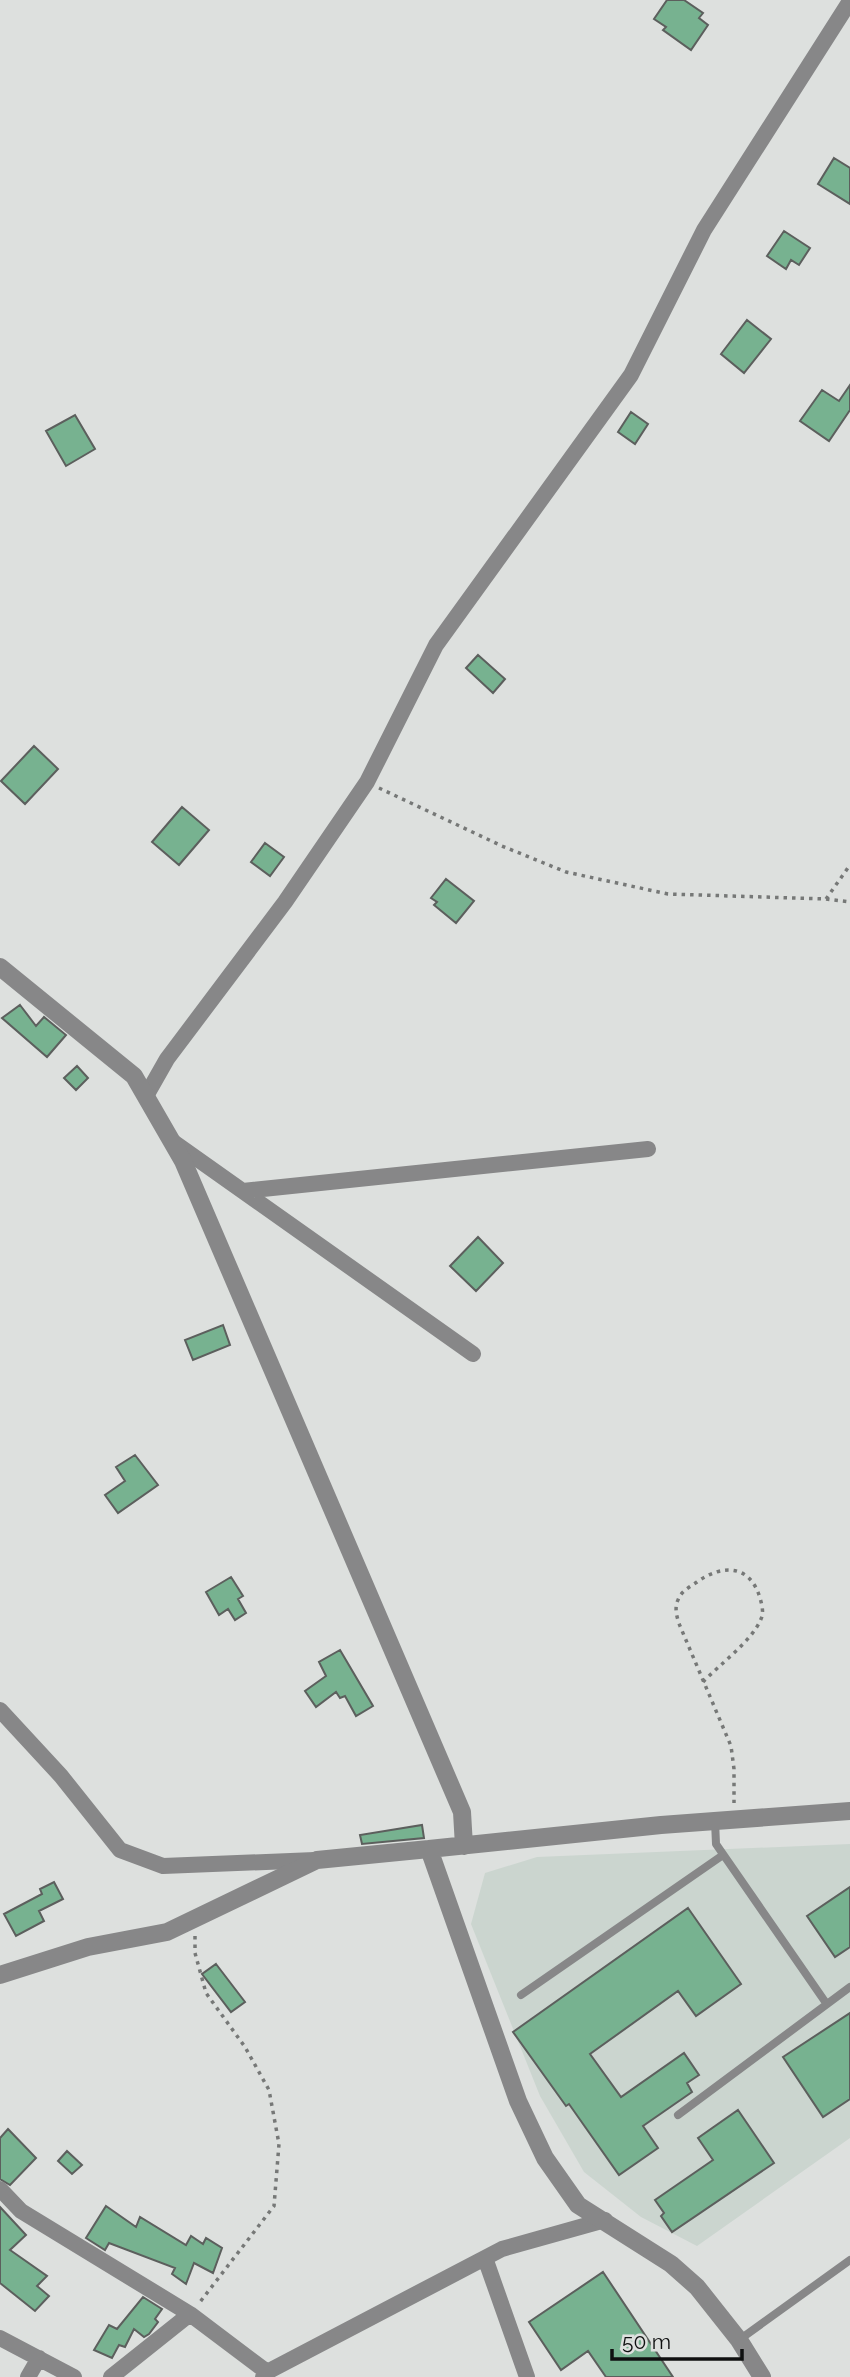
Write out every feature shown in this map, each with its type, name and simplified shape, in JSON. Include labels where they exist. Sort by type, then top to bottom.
[{"type":"street","points":[[146,1096],[167,1059],[285,901],[367,782],[436,646],[631,375],[704,230],[850,1]]},
{"type":"street","points":[[0,967],[134,1076],[172,1141],[462,1812],[464,1846]]},
{"type":"street","points":[[172,1141],[473,1354]]},
{"type":"street","points":[[243,1191],[648,1149]]},
{"type":"street","points":[[0,1710],[61,1776],[120,1850],[163,1866],[317,1860],[734,1819],[850,1811]]},
{"type":"street","points":[[429,1849],[518,2101],[545,2158],[578,2205],[671,2264],[697,2287],[739,2340],[762,2377]]},
{"type":"street","points":[[0,1975],[89,1947],[167,1932],[317,1860]]},
{"type":"street","points":[[0,2189],[21,2211],[190,2314],[265,2374],[502,2249],[605,2220]]},
{"type":"street","points":[[485,2258],[527,2377]]},
{"type":"street","points":[[111,2377],[190,2314]]},
{"type":"street","points":[[0,2337],[74,2377]]},
{"type":"street","points":[[28,2377],[39,2358]]},
{"type":"lane","points":[[715,1821],[716,1844],[826,2003]]},
{"type":"lane","points":[[521,1995],[723,1855]]},
{"type":"lane","points":[[678,2115],[850,1987]]},
{"type":"lane","points":[[739,2340],[850,2260]]},
{"type":"path","points":[[367,782],[502,846],[566,872],[668,894],[850,902]]},
{"type":"path","points":[[826,899],[850,865]]},
{"type":"path","points":[[703,1682],[756,1629],[764,1615],[760,1596],[751,1580],[737,1571],[723,1569],[706,1575],[684,1591],[677,1600],[676,1613],[703,1682],[731,1746],[734,1819]]},
{"type":"path","points":[[190,2314],[274,2206],[279,2144],[269,2090],[245,2047],[206,1993],[195,1953],[194,1919]]},
{"type":"shaded area","points":[[850,1844],[850,2138],[697,2246],[641,2217],[584,2172],[540,2096],[471,1924],[485,1873],[537,1857]]},
{"type":"building","points":[[667,0],[684,0],[703,13],[699,18],[708,25],[691,50],[663,30],[666,27],[654,19]]},
{"type":"building","points":[[834,158],[850,168],[850,204],[818,184]]},
{"type":"building","points":[[784,231],[810,248],[799,265],[791,260],[786,269],[767,256]]},
{"type":"building","points":[[747,320],[771,339],[744,373],[721,354]]},
{"type":"building","points":[[850,385],[850,410],[829,441],[800,421],[822,390],[839,401]]},
{"type":"building","points":[[631,412],[648,424],[635,444],[618,432]]},
{"type":"building","points":[[75,415],[95,449],[66,466],[46,431]]},
{"type":"building","points":[[478,655],[505,679],[493,693],[466,668]]},
{"type":"building","points":[[34,746],[58,769],[25,804],[1,781]]},
{"type":"building","points":[[182,807],[209,830],[179,865],[152,842]]},
{"type":"building","points":[[265,843],[284,857],[270,876],[251,862]]},
{"type":"building","points":[[446,879],[474,901],[456,923],[434,905],[437,902],[431,898]]},
{"type":"building","points":[[20,1005],[36,1026],[44,1017],[66,1035],[47,1057],[2,1018]]},
{"type":"building","points":[[77,1066],[88,1078],[76,1090],[64,1078]]},
{"type":"building","points":[[478,1237],[503,1263],[476,1291],[450,1266]]},
{"type":"building","points":[[223,1325],[230,1345],[193,1360],[185,1340]]},
{"type":"building","points":[[135,1455],[158,1485],[118,1513],[105,1495],[125,1481],[116,1467]]},
{"type":"building","points":[[231,1577],[243,1596],[238,1599],[246,1613],[235,1620],[228,1609],[219,1615],[206,1592]]},
{"type":"building","points":[[340,1650],[373,1706],[356,1716],[345,1696],[340,1698],[336,1692],[316,1707],[305,1691],[326,1676],[319,1662]]},
{"type":"building","points":[[422,1825],[424,1838],[362,1844],[360,1835]]},
{"type":"building","points":[[54,1882],[63,1899],[39,1911],[44,1921],[16,1936],[4,1914],[42,1894],[40,1889]]},
{"type":"building","points":[[850,1887],[850,1947],[835,1957],[807,1916]]},
{"type":"building","points":[[688,1908],[741,1984],[696,2016],[678,1991],[590,2054],[621,2097],[684,2053],[699,2075],[687,2083],[692,2092],[643,2126],[658,2148],[619,2175],[569,2104],[566,2106],[513,2032]]},
{"type":"building","points":[[216,1964],[245,2002],[231,2012],[202,1974]]},
{"type":"building","points":[[850,2013],[850,2099],[823,2117],[783,2057]]},
{"type":"building","points":[[738,2110],[774,2163],[672,2232],[661,2216],[664,2213],[655,2200],[713,2160],[698,2138]]},
{"type":"building","points":[[8,2129],[36,2158],[10,2185],[0,2179],[0,2138]]},
{"type":"building","points":[[67,2151],[82,2165],[72,2174],[58,2161]]},
{"type":"building","points":[[106,2206],[136,2227],[140,2217],[186,2245],[191,2236],[203,2244],[206,2238],[222,2248],[213,2273],[194,2263],[186,2284],[172,2274],[175,2268],[109,2243],[105,2250],[86,2238]]},
{"type":"building","points":[[0,2207],[26,2235],[10,2250],[47,2276],[37,2286],[49,2296],[35,2311],[0,2283]]},
{"type":"building","points":[[603,2272],[673,2377],[606,2377],[588,2351],[561,2370],[529,2322]]},
{"type":"building","points":[[143,2297],[162,2309],[155,2319],[158,2322],[149,2334],[144,2337],[134,2329],[125,2347],[119,2345],[112,2358],[94,2350],[109,2325],[117,2329]]}]
